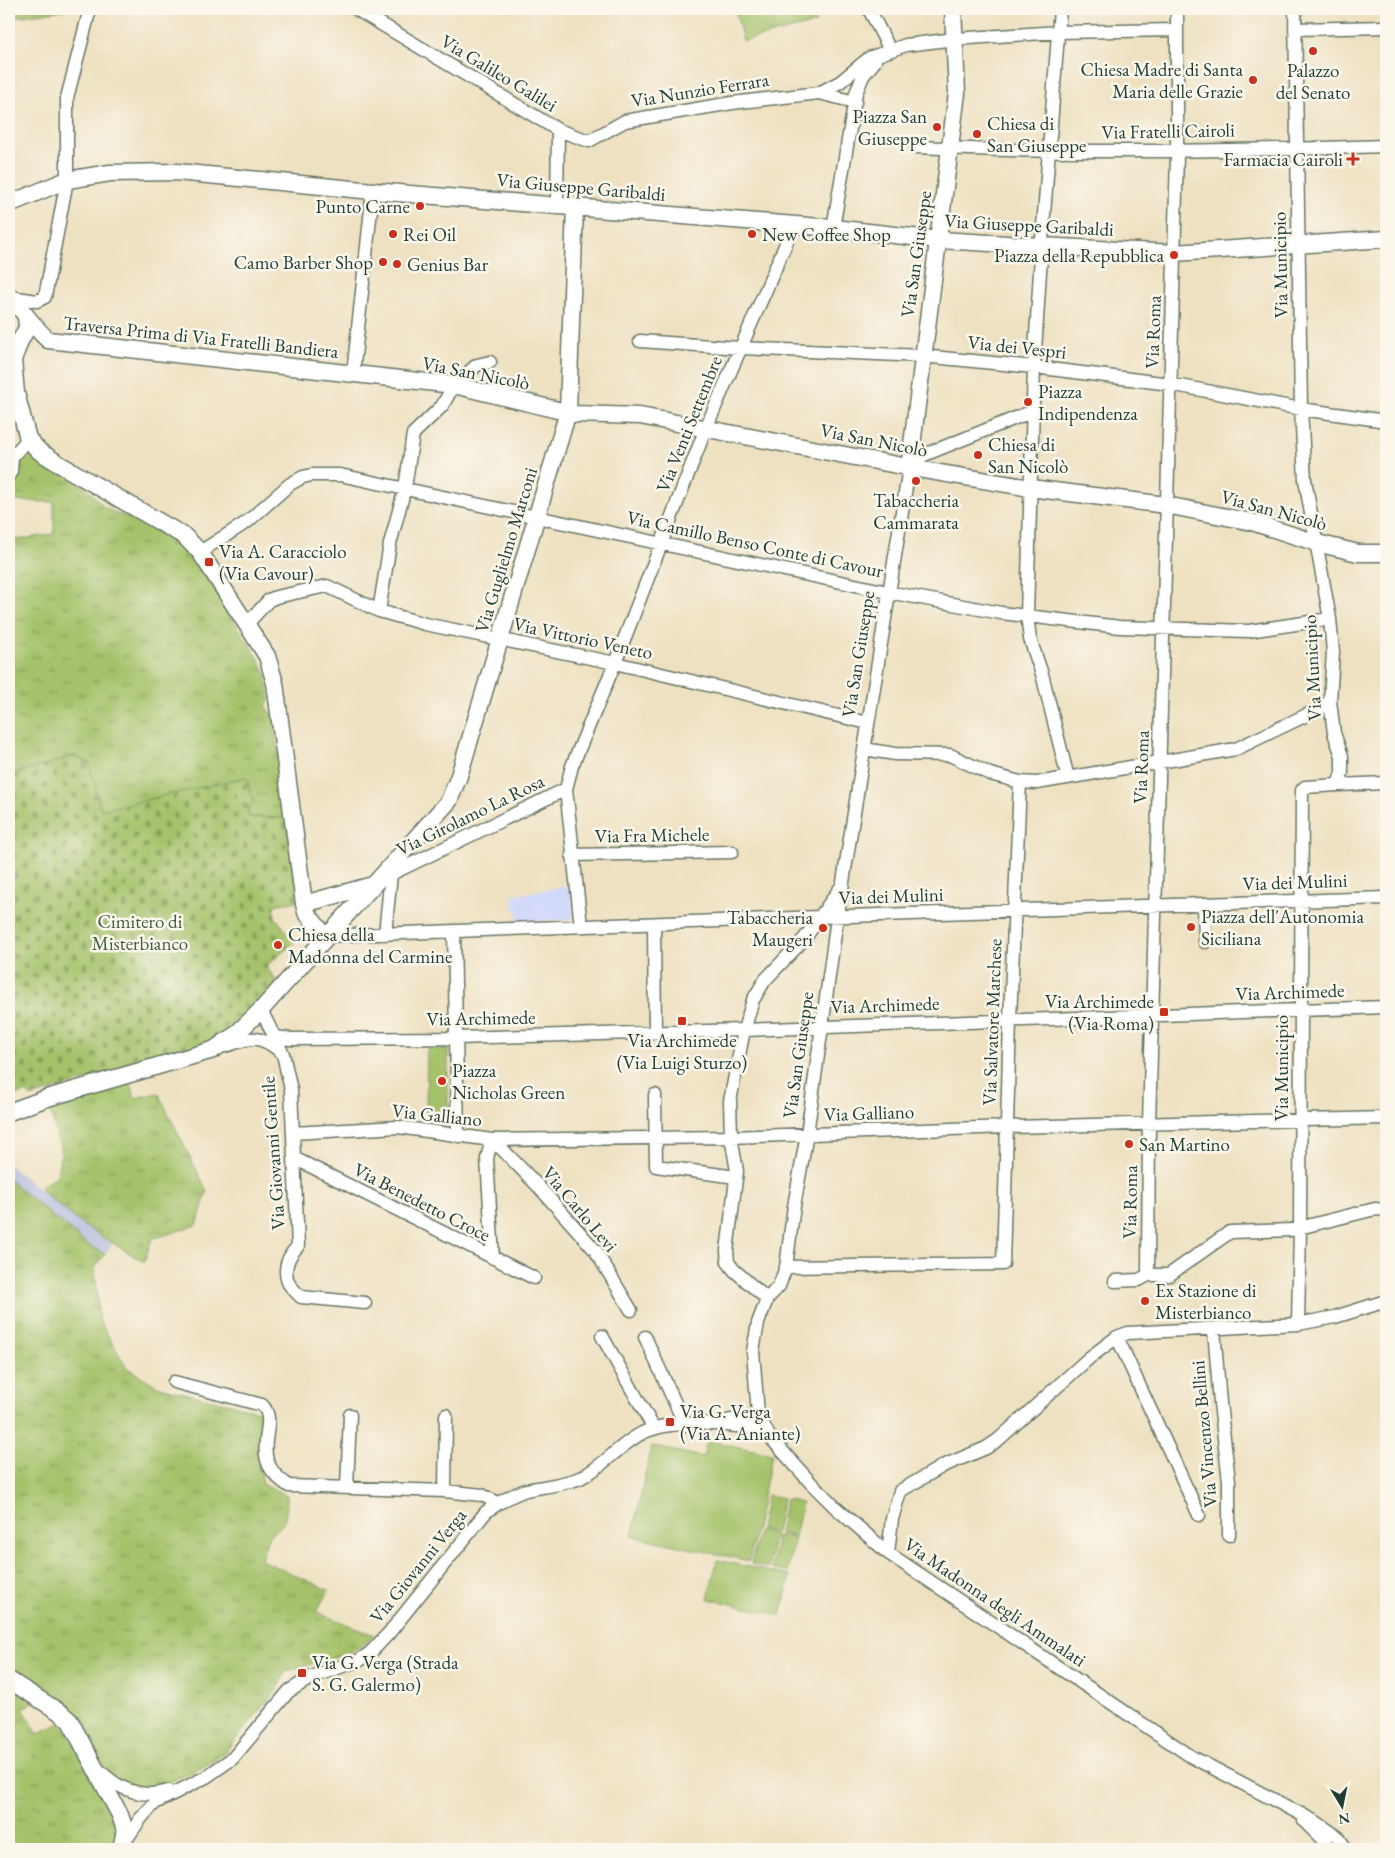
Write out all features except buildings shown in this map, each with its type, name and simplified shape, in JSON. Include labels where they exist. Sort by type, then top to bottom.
[{"type":"main road","name":"Via San Giuseppe","points":[[909,468],[957,93],[956,38],[953,9]]},
{"type":"main road","name":"Via Giuseppe Garibaldi","points":[[9,204],[67,180],[110,173],[176,172],[373,191],[833,228],[939,240],[1174,253]]},
{"type":"main road","name":"Via Guglielmo Marconi","points":[[9,1112],[47,1098],[213,1050],[235,1035],[261,1010],[323,940],[383,878],[449,801],[568,412],[575,206]]},
{"type":"main road","points":[[1174,253],[1386,239]]},
{"type":"main road","name":"Traversa Prima di Via Fratelli Bandiera","points":[[10,297],[37,330],[48,340],[353,374]]},
{"type":"main road","points":[[26,315],[26,328],[13,360],[16,393],[28,439],[39,451],[59,464],[184,536],[200,552],[267,656],[275,683],[306,912],[323,940]]},
{"type":"main road","name":"Via San Nicolò","points":[[353,374],[454,385],[568,412],[640,416],[909,468],[1030,488],[1166,505],[1252,522],[1358,553],[1386,553]]},
{"type":"main road","points":[[304,901],[383,878]]},
{"type":"main road","points":[[9,1680],[70,1721],[124,1824],[122,1848]]},
{"type":"street","points":[[10,297],[38,301],[45,296],[67,180],[67,98],[90,9]]},
{"type":"street","name":"Via Galileo Galilei","points":[[356,9],[558,130],[557,205]]},
{"type":"street","points":[[869,9],[890,50]]},
{"type":"street","points":[[1060,9],[1041,246],[1034,367],[1027,615],[1030,639],[1042,674],[1068,778]]},
{"type":"street","points":[[1177,9],[1177,150]]},
{"type":"street","name":"Via Municipio","points":[[1295,9],[1301,409],[1305,480],[1330,619],[1333,652],[1330,701],[1334,733],[1342,756],[1342,773],[1338,785],[1305,787],[1302,790],[1298,1324]]},
{"type":"street","points":[[1295,29],[1386,27]]},
{"type":"street","points":[[819,93],[840,82],[869,58],[906,45],[956,38],[1059,32],[1176,30]]},
{"type":"street","points":[[833,228],[854,102],[863,76],[876,60],[890,50]]},
{"type":"street","name":"Via Nunzio Ferrara","points":[[558,130],[589,141],[625,120],[732,103],[819,93],[854,102]]},
{"type":"street","name":"Via Fratelli Cairoli","points":[[916,147],[1049,151],[1386,146]]},
{"type":"street","name":"Via Roma","points":[[1148,1270],[1149,1123],[1177,150]]},
{"type":"street","points":[[353,374],[373,191]]},
{"type":"street","name":"Via Venti Settembre","points":[[581,926],[566,789],[572,766],[615,663],[706,428],[794,225]]},
{"type":"street","name":"Via dei Vespri","points":[[640,341],[740,348],[922,356],[1034,367],[1170,384],[1301,409],[1386,420]]},
{"type":"street","points":[[379,611],[390,544],[405,488],[412,434],[442,406],[454,385],[477,365],[490,362]]},
{"type":"street","points":[[909,468],[924,455],[1033,411]]},
{"type":"street","points":[[9,475],[11,471],[10,458],[28,439]]},
{"type":"street","name":"Via San Giuseppe","points":[[764,1429],[758,1414],[753,1351],[758,1324],[767,1299],[779,1286],[786,1267],[838,916],[909,468]]},
{"type":"street","name":"Via Camillo Benso Conte di Cavour","points":[[200,552],[246,522],[290,484],[303,477],[312,475],[340,475],[888,592],[1001,613],[1111,626],[1260,631],[1330,619]]},
{"type":"street","name":"Via Vittorio Veneto","points":[[247,624],[269,600],[327,586],[379,611],[425,624],[615,663],[868,723]]},
{"type":"street","points":[[864,749],[895,754],[950,755],[990,774],[1020,782],[1037,783],[1236,749],[1321,708],[1330,701]]},
{"type":"street","name":"Via Salvatore Marchese","points":[[786,1267],[1003,1264],[1010,1020],[1020,782]]},
{"type":"street","points":[[1338,785],[1386,783]]},
{"type":"street","name":"Via Girolamo La Rosa","points":[[383,878],[566,789]]},
{"type":"street","name":"Via Fra Michele","points":[[572,855],[732,852]]},
{"type":"street","points":[[383,878],[390,933]]},
{"type":"street","points":[[767,1299],[734,1270],[728,1262],[727,1251],[736,1177],[731,1137],[730,1101],[744,1030],[753,1000],[765,980],[805,938],[843,884]]},
{"type":"street","name":"Via dei Mulini","points":[[323,940],[390,933],[1386,898]]},
{"type":"street","points":[[1204,904],[1205,942]]},
{"type":"street","points":[[654,924],[655,1032]]},
{"type":"street","points":[[454,931],[458,1136]]},
{"type":"street","name":"Via Archimede","points":[[213,1050],[253,1038],[457,1038],[744,1030],[1386,1007]]},
{"type":"street","points":[[261,1010],[270,1038]]},
{"type":"street","points":[[249,1022],[270,1038],[283,1054],[287,1044],[293,1039]]},
{"type":"street","name":"Via Giovanni Gentile","points":[[283,1054],[291,1090],[298,1246],[290,1253],[286,1264],[288,1283],[301,1297],[366,1303]]},
{"type":"street","points":[[655,1095],[656,1166],[736,1177]]},
{"type":"street","name":"Via Galliano","points":[[293,1133],[398,1127],[492,1140],[731,1137],[1007,1127],[1386,1118]]},
{"type":"street","points":[[492,1140],[487,1158],[493,1258]]},
{"type":"street","name":"Via Carlo Levi","points":[[492,1140],[539,1188],[594,1250],[631,1310]]},
{"type":"street","name":"Via Benedetto Croce","points":[[294,1158],[534,1278]]},
{"type":"street","points":[[1115,1280],[1140,1280],[1148,1270],[1169,1275],[1230,1232],[1291,1230],[1375,1209],[1386,1210]]},
{"type":"street","name":"Via Madonna degli Ammalati","points":[[1289,1808],[1192,1757],[888,1553],[892,1518],[900,1491],[943,1466],[986,1448],[998,1440],[1089,1358],[1117,1337],[1128,1333],[1214,1330],[1298,1324],[1335,1318],[1386,1301]]},
{"type":"street","name":"Via Vincenzo Bellini","points":[[1214,1330],[1229,1481],[1229,1535]]},
{"type":"street","points":[[602,1336],[653,1427]]},
{"type":"street","points":[[645,1337],[685,1425]]},
{"type":"street","points":[[1117,1337],[1199,1516]]},
{"type":"street","points":[[174,1382],[262,1405],[267,1410],[268,1417],[266,1461],[270,1469],[289,1486],[445,1491],[482,1495],[498,1503]]},
{"type":"street","points":[[712,1424],[758,1414]]},
{"type":"street","points":[[347,1487],[350,1415]]},
{"type":"street","points":[[445,1491],[446,1416]]},
{"type":"street","points":[[712,1424],[764,1429],[768,1436],[811,1483],[836,1508],[888,1553]]},
{"type":"street","name":"Via Giovanni Verga","points":[[183,1788],[206,1777],[234,1758],[290,1690],[312,1677],[354,1662],[370,1653],[384,1639],[486,1512],[498,1503],[525,1491],[581,1477],[599,1466],[628,1442],[653,1427],[712,1424]]},
{"type":"street","points":[[96,1768],[123,1790],[135,1793],[159,1794],[183,1788]]},
{"type":"street","points":[[122,1848],[141,1818],[155,1803],[183,1788]]},
{"type":"street","points":[[1289,1808],[1309,1824],[1325,1842],[1328,1849]]},
{"type":"street","points":[[1289,1808],[1316,1822],[1338,1837],[1346,1849]]},
{"type":"shaded area","points":[[570,886],[574,919],[518,922],[517,910],[514,910],[512,895]]},
{"type":"shaded area","points":[[9,1165],[83,1225],[112,1244],[105,1254],[88,1245],[9,1180]]},
{"type":"green space","points":[[9,9],[71,9],[9,18]]},
{"type":"green space","points":[[735,9],[812,9],[816,23],[743,41]]},
{"type":"green space","points":[[29,449],[84,486],[104,507],[117,514],[140,521],[182,544],[201,569],[260,661],[267,677],[270,701],[266,705],[268,711],[273,714],[286,818],[249,817],[247,806],[253,804],[246,777],[101,811],[89,763],[75,756],[9,776],[9,541],[54,534],[54,502],[9,501],[9,485],[21,467],[21,461]]},
{"type":"green space","name":"Cimitero di Misterbianco","points":[[75,756],[89,763],[101,810],[246,777],[254,804],[247,807],[249,817],[286,818],[298,901],[274,905],[275,917],[295,942],[266,966],[277,982],[237,1027],[215,1041],[31,1097],[27,1092],[16,1095],[15,1101],[9,1103],[9,776]]},
{"type":"green space","points":[[427,1049],[448,1049],[448,1125],[438,1123],[435,1118],[426,1114]]},
{"type":"green space","points":[[130,1082],[135,1098],[158,1093],[207,1191],[197,1225],[152,1239],[144,1262],[83,1225],[41,1191],[42,1186],[57,1176],[61,1151],[49,1106]]},
{"type":"green space","points":[[9,1180],[88,1245],[105,1254],[95,1268],[99,1320],[127,1368],[159,1387],[262,1412],[259,1462],[263,1485],[287,1495],[287,1502],[283,1523],[269,1535],[261,1560],[329,1590],[316,1612],[374,1635],[365,1643],[343,1655],[285,1672],[280,1686],[226,1751],[212,1762],[197,1770],[155,1788],[131,1788],[102,1768],[84,1736],[88,1730],[85,1724],[79,1725],[82,1720],[80,1716],[74,1719],[39,1690],[40,1686],[33,1683],[30,1686],[9,1674]]},
{"type":"green space","points":[[707,1440],[772,1454],[749,1561],[632,1536],[651,1446],[703,1457]]},
{"type":"green space","points":[[767,1495],[783,1498],[776,1532],[760,1529]]},
{"type":"green space","points":[[786,1499],[802,1503],[795,1537],[779,1533]]},
{"type":"green space","points":[[759,1530],[775,1534],[768,1568],[751,1564]]},
{"type":"green space","points":[[778,1535],[795,1538],[787,1572],[771,1569]]},
{"type":"green space","points":[[717,1560],[790,1576],[781,1615],[708,1599]]},
{"type":"green space","points":[[13,1688],[33,1701],[23,1709],[38,1734],[62,1722],[119,1823],[116,1849],[9,1849],[9,1692]]},
{"type":"place","name":"Palazzo del Senato","points":[[1313,51]]},
{"type":"place","name":"Chiesa Madre di Santa Maria delle Grazie","points":[[1253,80]]},
{"type":"place","name":"Piazza San Giuseppe","points":[[937,127]]},
{"type":"place","name":"Chiesa di San Giuseppe","points":[[977,134]]},
{"type":"place","name":"Farmacia Cairoli","points":[[1353,159]]},
{"type":"place","name":"Punto Carne","points":[[420,206]]},
{"type":"place","name":"Rei Oil","points":[[393,234]]},
{"type":"place","name":"New Coffee Shop","points":[[752,234]]},
{"type":"place","name":"Piazza della Repubblica","points":[[1174,255]]},
{"type":"place","name":"Camo Barber Shop","points":[[383,262]]},
{"type":"place","name":"Genius Bar","points":[[397,264]]},
{"type":"place","name":"Piazza Indipendenza","points":[[1028,402]]},
{"type":"place","name":"Chiesa di San Nicolò","points":[[978,455]]},
{"type":"place","name":"Tabaccheria Cammarata","points":[[916,481]]},
{"type":"place","name":"Via A. Caracciolo (Via Cavour)","points":[[209,562]]},
{"type":"place","name":"Piazza dell'Autonomia Siciliana","points":[[1191,927]]},
{"type":"place","name":"Tabaccheria Maugeri","points":[[823,928]]},
{"type":"place","name":"Chiesa della Madonna del Carmine","points":[[278,945]]},
{"type":"place","name":"Via Archimede (Via Roma)","points":[[1164,1012]]},
{"type":"place","name":"Via Archimede (Via Luigi Sturzo)","points":[[682,1021]]},
{"type":"place","name":"Piazza Nicholas Green","points":[[442,1081]]},
{"type":"place","name":"San Martino","points":[[1129,1144]]},
{"type":"place","name":"Ex Stazione di Misterbianco","points":[[1145,1301]]},
{"type":"place","name":"Via G. Verga (Via A. Aniante)","points":[[670,1422]]},
{"type":"place","name":"Via G. Verga (Strada S. G. Galermo)","points":[[302,1673]]}]
